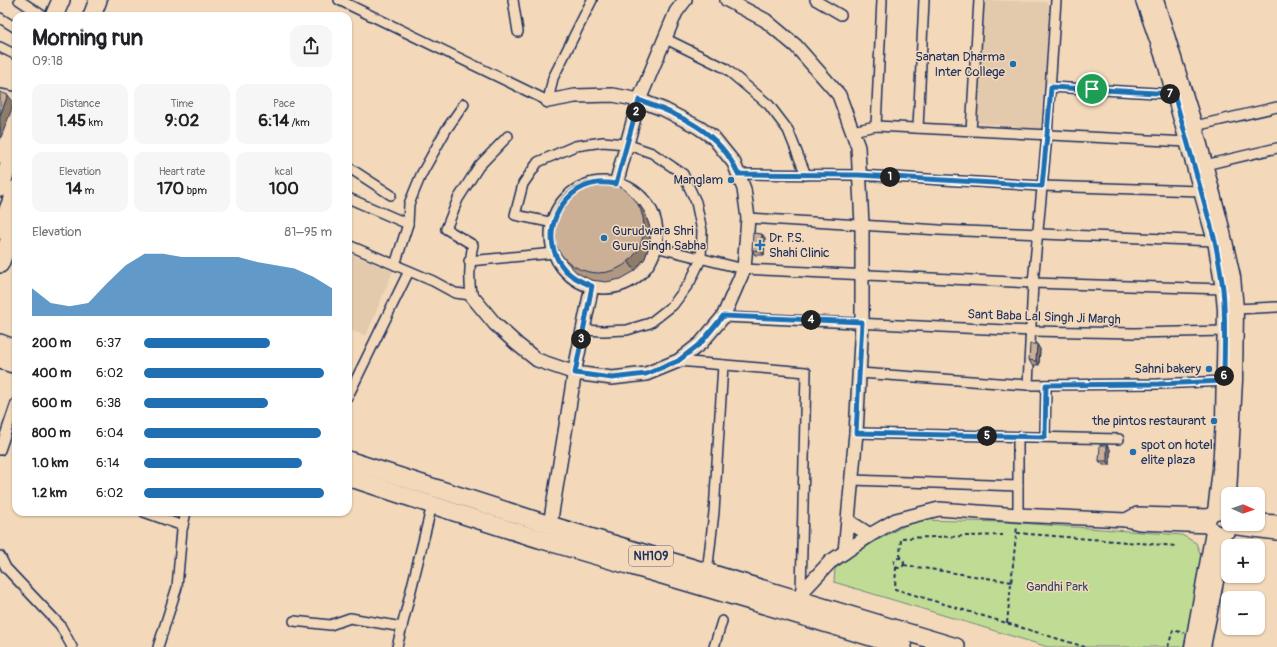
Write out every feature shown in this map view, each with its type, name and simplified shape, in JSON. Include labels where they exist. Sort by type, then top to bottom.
[{"type":"highway","points":[[56,12],[60,0]]},
{"type":"highway","points":[[68,12],[73,0]]},
{"type":"highway","points":[[84,12],[89,0]]},
{"type":"highway","points":[[94,12],[98,0]]},
{"type":"highway","points":[[0,154],[12,122]]},
{"type":"highway","points":[[0,188],[12,156]]},
{"type":"highway","points":[[0,264],[3,235],[12,203]]},
{"type":"highway","points":[[3,235],[12,226]]},
{"type":"highway","points":[[0,343],[12,348]]},
{"type":"highway","points":[[0,360],[12,364]]},
{"type":"highway","points":[[0,368],[12,370]]},
{"type":"highway","name":"NH109","points":[[352,461],[475,501],[548,533],[956,647]]},
{"type":"highway","name":"NH109","points":[[352,478],[469,517],[548,533],[707,573],[799,602],[903,647]]},
{"type":"highway","points":[[469,517],[475,501]]},
{"type":"main road","points":[[1143,0],[1153,26],[1174,94],[1193,142],[1205,165],[1206,191]]},
{"type":"main road","points":[[1156,0],[1195,126],[1193,142],[1220,241],[1229,289],[1229,487]]},
{"type":"main road","points":[[1221,494],[1220,469],[1230,381]]},
{"type":"main road","points":[[1199,641],[1221,525]]},
{"type":"street","points":[[19,0],[37,12]]},
{"type":"street","points":[[339,0],[548,101],[575,96],[613,95],[639,100],[665,110],[698,127],[713,137],[734,163],[744,189],[748,218],[744,269],[723,316],[701,343],[678,361],[646,374],[612,378],[575,373],[538,360],[495,324],[471,295],[469,283],[470,261],[473,245],[446,229],[458,199],[479,166],[508,136]]},
{"type":"street","points":[[513,0],[518,32]]},
{"type":"street","points":[[548,101],[553,78],[592,0]]},
{"type":"street","points":[[616,184],[639,100],[664,38],[676,12],[685,0]]},
{"type":"street","points":[[728,0],[765,20],[796,46],[839,95],[858,147],[862,225],[862,322],[856,433],[844,552]]},
{"type":"street","points":[[815,0],[841,14]]},
{"type":"street","points":[[876,126],[882,0]]},
{"type":"street","points":[[918,128],[924,0]]},
{"type":"street","points":[[971,131],[979,0]]},
{"type":"street","points":[[1028,385],[1033,283],[1051,87],[1056,0]]},
{"type":"street","points":[[0,18],[12,26]]},
{"type":"street","points":[[664,38],[725,68],[769,105],[788,130],[806,175]]},
{"type":"street","points":[[0,47],[12,53]]},
{"type":"street","points":[[1051,87],[1174,94]]},
{"type":"street","points":[[0,94],[12,97]]},
{"type":"street","points":[[395,265],[408,224],[409,204],[421,175],[446,130],[464,104]]},
{"type":"street","points":[[1195,126],[1277,107]]},
{"type":"street","points":[[852,131],[876,126],[1193,142]]},
{"type":"street","points":[[554,223],[515,215],[523,184],[538,162],[575,146],[603,142],[626,144],[652,153],[683,174],[696,202],[702,232],[701,258],[690,282],[673,305],[650,323],[627,330],[583,330]]},
{"type":"street","points":[[1205,165],[1277,148]]},
{"type":"street","points":[[352,170],[391,194]]},
{"type":"street","points":[[738,174],[859,175],[1042,186],[1206,191]]},
{"type":"street","points":[[598,183],[616,184],[631,190],[644,201],[652,215],[656,231],[655,247],[649,262],[638,275],[624,284],[608,288],[592,286],[575,279],[562,266],[555,253],[552,232],[554,223],[556,214],[566,199],[580,188],[598,183]]},
{"type":"street","points":[[352,200],[408,224]]},
{"type":"street","points":[[748,218],[939,230],[1220,241]]},
{"type":"street","points":[[655,247],[744,269],[1033,283],[1229,289]]},
{"type":"street","points":[[352,248],[434,280],[455,293],[471,295]]},
{"type":"street","points":[[470,261],[555,253]]},
{"type":"street","points":[[352,388],[410,271]]},
{"type":"street","points":[[548,533],[575,373],[592,286]]},
{"type":"street","points":[[1230,310],[1277,307]]},
{"type":"street","name":"Sant Baba Lal Singh Ji Margh","points":[[723,316],[1031,331],[1134,334],[1230,331]]},
{"type":"street","points":[[678,361],[806,372],[799,602]]},
{"type":"street","points":[[707,573],[714,512],[723,365]]},
{"type":"street","points":[[860,373],[1028,385],[1158,384],[1230,381]]},
{"type":"street","points":[[1045,437],[1046,385]]},
{"type":"street","points":[[0,450],[12,415]]},
{"type":"street","points":[[856,433],[1118,439]]},
{"type":"street","points":[[1018,437],[1018,515]]},
{"type":"street","points":[[852,480],[1018,486]]},
{"type":"street","points":[[397,647],[432,505]]},
{"type":"street","points":[[799,602],[830,562],[844,552],[896,520],[939,509],[1018,515],[1126,520],[1137,514],[1221,520]]},
{"type":"street","points":[[155,516],[183,526]]},
{"type":"street","points":[[158,647],[177,587],[185,516]]},
{"type":"street","points":[[848,521],[870,535]]},
{"type":"street","points":[[1265,521],[1277,522]]},
{"type":"street","points":[[1265,530],[1277,533]]},
{"type":"street","points":[[0,556],[6,568],[60,626],[72,647]]},
{"type":"street","points":[[294,621],[330,625],[350,618],[402,627]]},
{"type":"street","points":[[714,647],[722,620]]},
{"type":"path","points":[[1008,622],[1018,515]]},
{"type":"path","points":[[1017,532],[1176,546]]},
{"type":"path","points":[[904,565],[903,560],[900,558],[901,538],[1003,535]]},
{"type":"path","points":[[900,558],[894,561],[896,568],[895,589],[1008,622],[1086,647]]},
{"type":"path","points":[[896,568],[901,568],[904,565],[1012,582]]},
{"type":"path","points":[[1168,647],[1173,630]]},
{"type":"shaded area","name":"Sanatan Dharma Inter College","points":[[983,0],[1046,2],[1049,5],[1041,129],[977,123]]},
{"type":"shaded area","points":[[352,255],[393,271],[366,336],[352,331]]},
{"type":"green space","name":"Gandhi Park","points":[[916,520],[1006,522],[1182,535],[1196,543],[1203,560],[1191,623],[1183,647],[1048,647],[834,582],[835,569],[844,562],[874,542]]},
{"type":"building","points":[[0,92],[8,95],[0,115]]},
{"type":"building","name":"Gurudwara Shri Guru Singh Sabha","points":[[598,181],[616,185],[631,194],[640,209],[644,227],[640,245],[631,260],[616,269],[598,273],[580,269],[565,260],[556,245],[552,227],[556,209],[565,194],[580,185]]},
{"type":"building","points":[[753,233],[762,234],[761,251],[752,250]]},
{"type":"building","points":[[1030,344],[1037,344],[1036,361],[1029,360]]},
{"type":"building","points":[[1100,445],[1107,445],[1107,461],[1099,461]]},
{"type":"place","name":"Sanatan Dharma Inter College","points":[[1013,64]]},
{"type":"place","name":"Manglam","points":[[731,180]]},
{"type":"place","name":"Gurudwara Shri Guru Singh Sabha","points":[[604,238]]},
{"type":"place","name":"Dr. P.S. Shahi Clinic","points":[[760,245]]},
{"type":"place","name":"Sahni bakery","points":[[1209,369]]},
{"type":"place","name":"the pintos restaurant","points":[[1214,421]]},
{"type":"place","name":"spot on hotel elite plaza","points":[[1133,452]]},
{"type":"route","points":[[1051,87],[1092,89],[1174,94],[1219,260],[1225,310],[1224,381],[1158,384],[1046,385],[1045,437],[856,433],[862,322],[723,316],[701,343],[678,361],[646,374],[612,378],[575,373],[592,286],[575,279],[558,260],[554,250],[552,232],[556,214],[566,199],[580,188],[598,183],[616,184],[639,100],[665,110],[698,127],[713,137],[734,163],[738,174],[859,175],[1042,186],[1051,87]]}]
